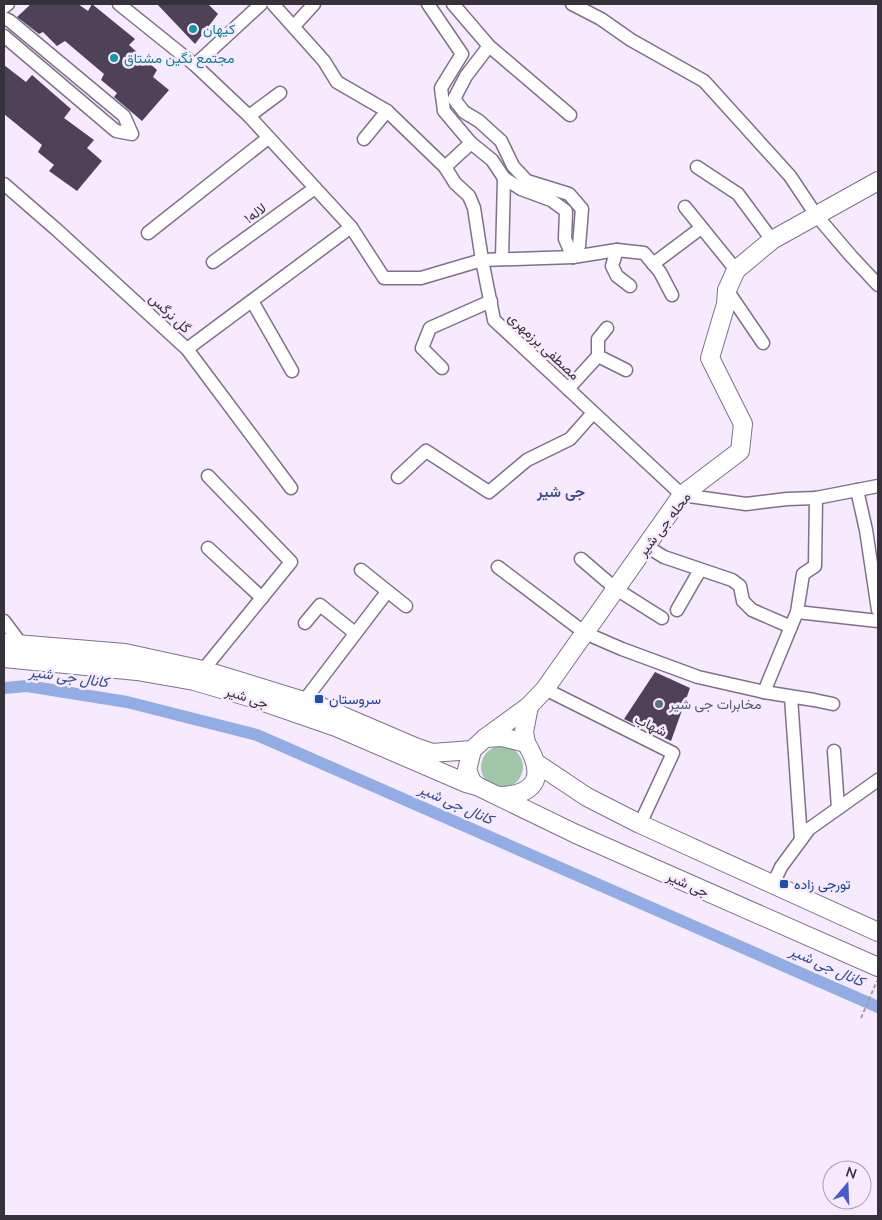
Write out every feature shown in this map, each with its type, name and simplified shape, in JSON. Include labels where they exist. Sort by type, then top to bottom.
[{"type":"main road","name":"محله جی شیر","points":[[485,738],[529,706],[545,690],[682,495],[740,451],[743,424],[710,358],[726,304],[728,290],[736,270],[772,240],[878,181]]},
{"type":"main road","name":"جی شیر","points":[[4,643],[125,652],[203,670],[317,705],[432,753],[472,750]]},
{"type":"main road","name":"جی شیر","points":[[4,658],[137,671],[194,681],[336,727],[477,786]]},
{"type":"main road","points":[[526,743],[502,737],[485,738],[472,750],[467,770],[472,782],[500,796],[508,796],[529,789],[536,780],[536,763],[526,743],[524,732],[529,706]]},
{"type":"main road","points":[[536,763],[587,797],[640,824],[878,932]]},
{"type":"main road","name":"جی شیر","points":[[500,796],[576,834],[878,967]]},
{"type":"street","points":[[4,7],[8,4]]},
{"type":"street","points":[[120,4],[195,65],[249,116],[351,227],[384,278],[420,278],[482,260],[573,257],[617,250],[644,252],[660,272],[672,295]]},
{"type":"street","points":[[195,65],[261,4]]},
{"type":"street","name":"مصطفی برزمهری","points":[[273,4],[324,61],[337,82],[387,112],[446,167],[455,183],[470,196],[474,208],[494,320],[682,495]]},
{"type":"street","points":[[294,26],[314,4]]},
{"type":"street","points":[[428,4],[462,54],[441,88],[444,112],[471,143],[492,160],[504,178],[520,189],[551,200],[566,210],[565,239],[573,257]]},
{"type":"street","points":[[453,4],[489,46],[570,115]]},
{"type":"street","points":[[572,4],[601,19],[631,40],[704,82],[790,176],[816,216],[878,285]]},
{"type":"street","points":[[4,18],[124,116],[132,134],[116,131],[4,36]]},
{"type":"street","points":[[489,46],[466,76],[454,99],[464,112],[501,141],[514,166],[527,182],[570,194],[582,209],[579,246],[573,257]]},
{"type":"street","points":[[249,116],[280,93]]},
{"type":"street","points":[[364,139],[387,112]]},
{"type":"street","points":[[148,233],[268,138]]},
{"type":"street","points":[[446,167],[471,143]]},
{"type":"street","points":[[697,166],[738,194],[772,240]]},
{"type":"street","points":[[502,259],[504,178]]},
{"type":"street","name":"گل نرگس","points":[[4,184],[58,230],[187,349],[291,488]]},
{"type":"street","name":"لاله۱","points":[[213,262],[314,188]]},
{"type":"street","points":[[685,207],[736,270]]},
{"type":"street","points":[[187,349],[351,227]]},
{"type":"street","points":[[653,264],[702,228]]},
{"type":"street","points":[[617,250],[612,266],[617,276],[630,286]]},
{"type":"street","points":[[728,290],[762,343]]},
{"type":"street","points":[[252,301],[292,371]]},
{"type":"street","points":[[442,368],[422,348],[430,328],[491,301]]},
{"type":"street","points":[[568,389],[598,356],[598,339],[607,328]]},
{"type":"street","points":[[598,356],[626,370]]},
{"type":"street","points":[[398,477],[426,451],[489,492],[527,460],[570,439],[593,413]]},
{"type":"street","points":[[203,670],[291,562],[208,476]]},
{"type":"street","points":[[682,495],[746,504],[816,498],[878,486]]},
{"type":"street","points":[[857,490],[866,530],[878,610]]},
{"type":"street","points":[[764,692],[797,612],[803,574],[815,566],[816,498]]},
{"type":"street","points":[[646,546],[664,557],[732,580],[740,586],[743,601],[752,610],[791,627]]},
{"type":"street","points":[[208,548],[262,598]]},
{"type":"street","points":[[581,559],[616,589],[662,618]]},
{"type":"street","points":[[498,567],[585,633],[698,677],[764,692],[833,704]]},
{"type":"street","points":[[361,570],[406,606]]},
{"type":"street","points":[[677,610],[700,570]]},
{"type":"street","points":[[304,701],[387,592]]},
{"type":"street","points":[[305,624],[320,605],[355,633]]},
{"type":"street","points":[[797,612],[878,621]]},
{"type":"street","points":[[4,622],[22,645]]},
{"type":"street","name":"شهاب","points":[[545,690],[673,753],[640,824]]},
{"type":"street","points":[[791,697],[801,840]]},
{"type":"street","points":[[834,751],[838,808]]},
{"type":"street","points":[[773,884],[781,867],[809,829],[878,780]]},
{"type":"path","points":[[861,1018],[878,978]]},
{"type":"green space","points":[[502,746],[517,752],[523,767],[517,782],[502,788],[487,782],[481,767],[487,752]]},
{"type":"building","name":"مجتمع نگین مشتاق","points":[[31,4],[78,4],[88,11],[92,4],[135,39],[129,45],[157,70],[153,77],[169,90],[142,121],[114,97],[117,93],[101,80],[104,74],[65,41],[57,46],[43,32],[39,34],[17,17]]},
{"type":"building","name":"کیهان","points":[[157,4],[208,4],[218,14],[195,44]]},
{"type":"building","points":[[4,65],[26,82],[32,75],[71,109],[64,118],[94,140],[87,148],[102,161],[77,191],[49,171],[54,165],[38,152],[42,145],[4,114]]},
{"type":"building","name":"مخابرات جی شیر","points":[[655,672],[690,688],[671,741],[624,719]]},
{"type":"waterway","name":"کانال جی شیر","points":[[4,688],[27,686],[127,702],[257,735],[878,1007]]},
{"type":"place","name":"کیهان","points":[[193,29]]},
{"type":"place","name":"مجتمع نگین مشتاق","points":[[114,58]]},
{"type":"place","name":"سروستان","points":[[319,699]]},
{"type":"place","name":"مخابرات جی شیر","points":[[659,704]]},
{"type":"place","name":"تورجی زاده","points":[[784,884]]},
{"type":"district","name":"جی شیر","points":[[561,492]]}]
